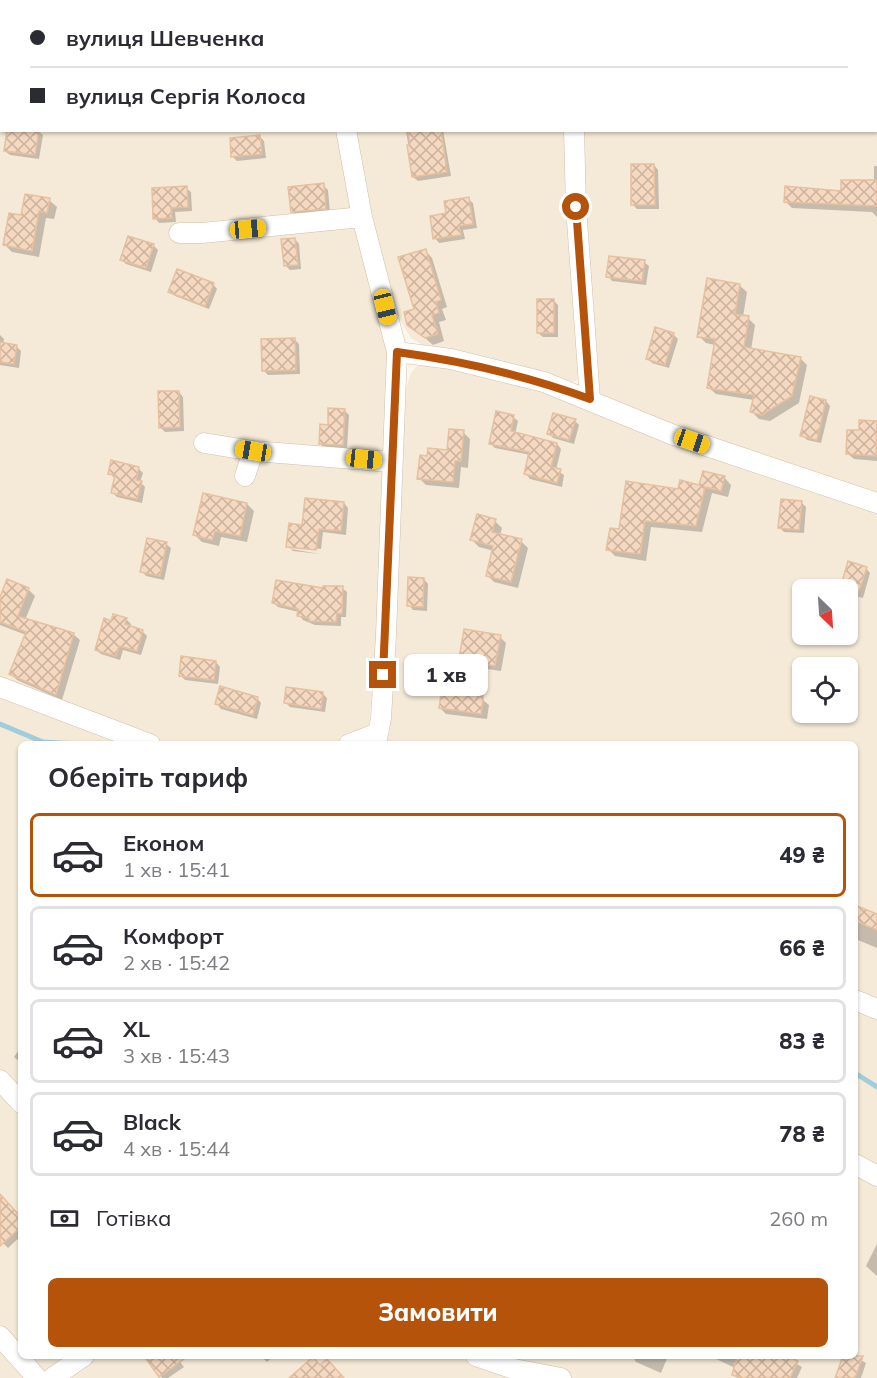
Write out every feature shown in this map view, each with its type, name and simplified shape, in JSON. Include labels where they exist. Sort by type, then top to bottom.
[{"type":"street","points":[[346,132],[362,218],[397,352],[386,635],[377,739]]},
{"type":"street","points":[[573,132],[576,207],[590,399]]},
{"type":"street","points":[[178,232],[202,233],[362,218]]},
{"type":"street","points":[[397,352],[451,359],[544,382],[671,434],[877,503]]},
{"type":"street","points":[[204,443],[253,451],[391,462]]},
{"type":"street","points":[[245,476],[253,451]]},
{"type":"street","points":[[0,687],[142,741]]},
{"type":"street","points":[[858,1001],[877,1009]]},
{"type":"street","points":[[0,1080],[18,1100]]},
{"type":"street","points":[[858,1166],[877,1176]]},
{"type":"street","points":[[0,1336],[18,1356]]},
{"type":"street","points":[[20,1359],[37,1378]]},
{"type":"street","points":[[52,1378],[80,1359]]},
{"type":"street","points":[[485,1359],[514,1369],[561,1378]]},
{"type":"shaded area","points":[[0,132],[339,132],[389,353],[378,634],[367,741],[18,741],[18,1359],[858,1359],[858,1006],[877,1014],[877,1378],[0,1378]]},
{"type":"shaded area","points":[[353,132],[570,132],[581,374],[578,380],[572,382],[429,349],[411,338],[398,317],[371,216]]},
{"type":"shaded area","points":[[578,132],[877,132],[877,497],[674,428],[599,396]]},
{"type":"shaded area","points":[[425,363],[543,388],[877,509],[877,1004],[858,996],[858,741],[385,741],[405,391],[411,373],[417,366]]},
{"type":"building","points":[[7,132],[39,132],[35,155],[4,151]]},
{"type":"building","points":[[408,132],[441,132],[447,172],[412,177],[407,145],[410,145]]},
{"type":"building","points":[[260,135],[262,154],[231,157],[230,138]]},
{"type":"building","points":[[631,164],[654,164],[655,205],[631,205]]},
{"type":"building","points":[[841,180],[877,180],[877,206],[784,202],[785,186],[841,191]]},
{"type":"building","points":[[324,183],[326,209],[291,212],[288,187]]},
{"type":"building","points":[[187,186],[188,207],[171,208],[172,218],[153,219],[152,188]]},
{"type":"building","points":[[25,194],[50,198],[47,213],[39,211],[32,251],[3,245],[9,213],[21,215]]},
{"type":"building","points":[[469,197],[473,224],[459,226],[461,235],[433,239],[430,216],[446,213],[444,201]]},
{"type":"building","points":[[128,236],[154,244],[146,268],[120,260]]},
{"type":"building","points":[[295,238],[298,265],[284,266],[281,239]]},
{"type":"building","points":[[426,249],[441,300],[436,302],[439,313],[432,315],[438,334],[425,338],[407,325],[404,312],[414,309],[398,257]]},
{"type":"building","points":[[609,256],[645,260],[642,281],[606,277]]},
{"type":"building","points":[[177,269],[214,283],[205,306],[168,292]]},
{"type":"building","points":[[707,278],[740,284],[735,314],[749,316],[744,347],[801,357],[792,396],[762,415],[750,412],[754,395],[707,388],[715,339],[697,337]]},
{"type":"building","points":[[537,299],[554,299],[554,333],[537,333]]},
{"type":"building","points":[[655,327],[674,333],[665,365],[646,359]]},
{"type":"building","points":[[295,338],[296,370],[262,371],[261,339]]},
{"type":"building","points":[[0,342],[17,345],[14,364],[0,362]]},
{"type":"building","points":[[158,391],[179,391],[180,427],[159,428]]},
{"type":"building","points":[[810,396],[826,400],[817,440],[800,436]]},
{"type":"building","points":[[328,408],[345,409],[343,445],[319,444],[320,424],[328,425]]},
{"type":"building","points":[[496,411],[514,415],[511,431],[557,443],[551,467],[561,469],[557,483],[524,474],[529,452],[489,444]]},
{"type":"building","points":[[553,413],[576,419],[569,440],[547,434]]},
{"type":"building","points":[[859,420],[877,421],[876,456],[846,454],[847,430],[859,430]]},
{"type":"building","points":[[449,429],[464,430],[461,461],[455,461],[453,482],[417,479],[420,455],[427,456],[428,448],[447,450]]},
{"type":"building","points":[[111,460],[139,467],[136,480],[142,481],[137,499],[111,493],[115,475],[108,474]]},
{"type":"building","points":[[703,471],[725,476],[721,491],[705,487],[696,526],[645,521],[640,554],[606,550],[610,528],[619,529],[626,481],[678,489],[680,480],[699,485]]},
{"type":"building","points":[[203,493],[247,503],[240,536],[215,531],[212,540],[193,535]]},
{"type":"building","points":[[305,498],[344,502],[341,531],[319,529],[316,550],[286,547],[289,523],[302,525]]},
{"type":"building","points":[[781,499],[802,501],[799,530],[778,528]]},
{"type":"building","points":[[477,514],[496,519],[492,532],[522,539],[511,582],[486,576],[493,546],[470,540]]},
{"type":"building","points":[[147,538],[167,542],[160,576],[140,572]]},
{"type":"building","points":[[848,561],[867,567],[858,595],[858,579],[843,579]]},
{"type":"building","points":[[408,577],[424,578],[423,607],[407,606]]},
{"type":"building","points":[[7,579],[29,588],[18,616],[74,633],[56,695],[9,674],[26,632],[0,622],[0,597]]},
{"type":"building","points":[[276,580],[323,588],[323,586],[343,586],[342,614],[337,613],[336,622],[309,621],[309,618],[297,616],[298,609],[272,603]]},
{"type":"building","points":[[113,614],[127,618],[125,624],[143,630],[137,651],[119,646],[116,656],[95,650],[104,618],[111,621]]},
{"type":"building","points":[[464,629],[501,635],[495,666],[482,664],[477,697],[483,698],[481,714],[439,708],[444,675],[456,676]]},
{"type":"building","points":[[181,656],[216,661],[214,680],[179,676]]},
{"type":"building","points":[[220,686],[258,697],[253,715],[215,704]]},
{"type":"building","points":[[286,687],[323,692],[321,709],[284,703]]},
{"type":"building","points":[[858,906],[877,914],[877,930],[858,922]]},
{"type":"building","points":[[0,1194],[18,1214],[18,1230],[0,1246]]},
{"type":"building","points":[[858,1356],[863,1356],[855,1378],[835,1378],[842,1359],[858,1359]]},
{"type":"building","points":[[146,1359],[184,1359],[159,1377]]},
{"type":"building","points":[[311,1359],[315,1359],[320,1365],[327,1359],[344,1378],[289,1378]]},
{"type":"building","points":[[736,1359],[794,1359],[798,1361],[790,1378],[742,1378],[732,1375]]},
{"type":"waterway","points":[[0,724],[41,741]]},
{"type":"waterway","points":[[858,1075],[877,1087]]},
{"type":"route","points":[[383,675],[397,352],[451,359],[544,382],[590,399],[586,377],[576,207]]}]
